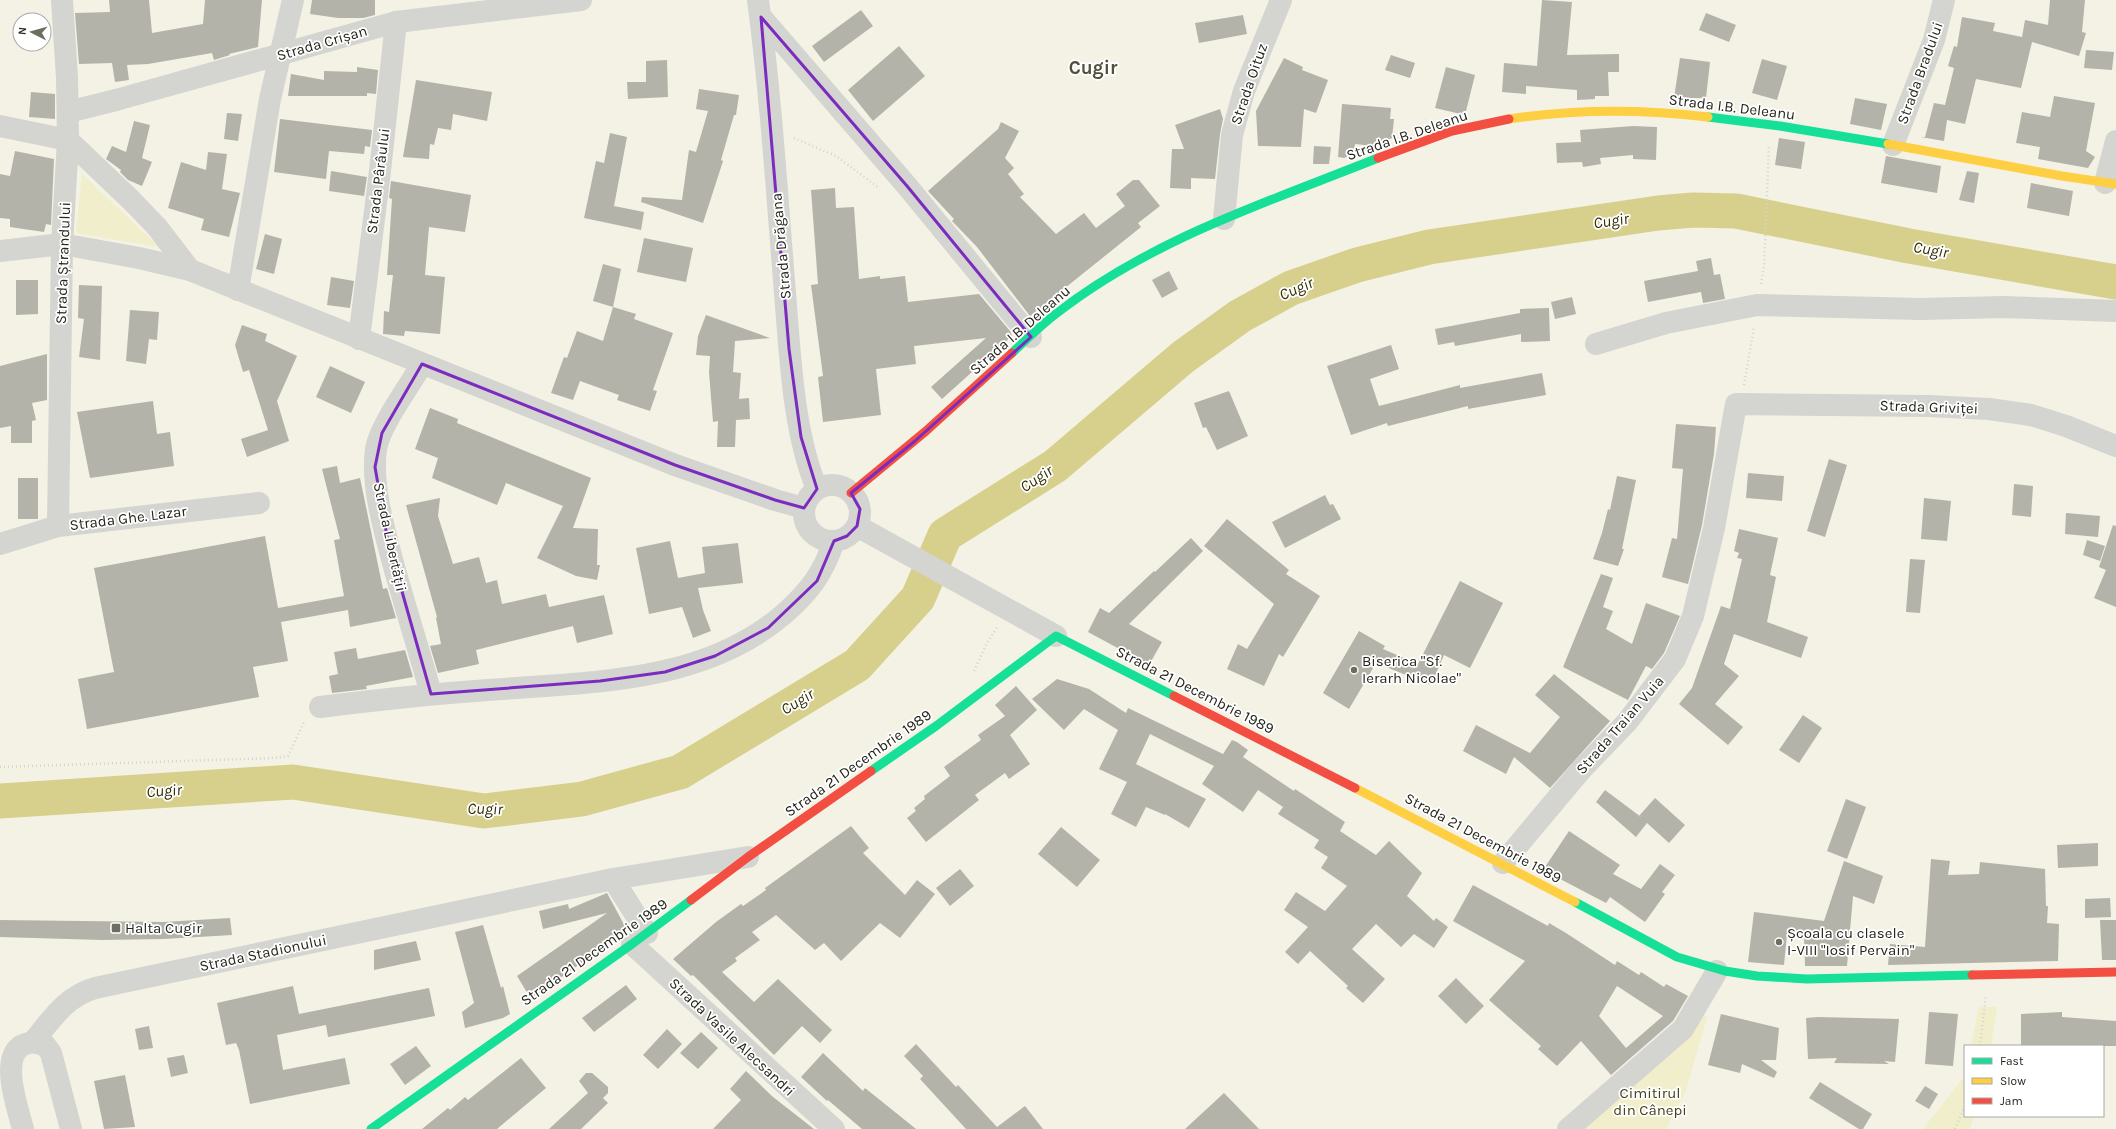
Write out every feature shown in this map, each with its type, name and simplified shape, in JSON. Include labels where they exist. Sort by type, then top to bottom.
[{"type":"main road","name":"Strada I.B. Deleanu","points":[[851,493],[915,441],[1064,307],[1113,275],[1169,243],[1224,219],[1434,137],[1470,126],[1552,115],[1624,111],[1664,113],[1770,125],[2110,183]]},
{"type":"main road","name":"Strada 21 Decembrie 1989","points":[[371,1129],[524,1019],[640,939],[748,856],[936,726],[1056,636],[1503,863],[1677,957],[1698,966],[1717,971],[1763,977],[1807,979],[2116,972]]},
{"type":"street","name":"Strada Ștrandului","points":[[58,526],[62,244],[68,140],[62,0]]},
{"type":"street","points":[[238,290],[270,100],[279,55],[293,0]]},
{"type":"street","name":"Strada Crișan","points":[[68,112],[396,22],[581,0]]},
{"type":"street","name":"Strada Oituz","points":[[1224,219],[1232,135],[1244,91],[1281,0]]},
{"type":"street","name":"Strada Bradului","points":[[1893,145],[1934,40],[1944,0]]},
{"type":"street","points":[[760,8],[1030,337]]},
{"type":"street","name":"Strada Drăgana","points":[[760,8],[789,349],[801,436],[808,468],[817,489]]},
{"type":"street","name":"Strada Pârâului","points":[[359,339],[380,171],[396,22]]},
{"type":"street","points":[[0,126],[68,140],[157,227],[190,270]]},
{"type":"street","points":[[2110,183],[2116,141]]},
{"type":"street","points":[[0,251],[62,244],[126,255],[190,270],[675,465],[775,500],[804,508]]},
{"type":"street","points":[[1596,344],[1666,323],[1757,305],[1920,309],[2003,307],[2116,311]]},
{"type":"street","name":"Strada Libertății","points":[[422,364],[382,433],[376,448],[375,466],[380,510],[431,694]]},
{"type":"street","name":"Strada Griviței","points":[[1736,404],[1929,406],[1989,409],[2032,415],[2066,426],[2116,446]]},
{"type":"street","name":"Strada Traian Vuia","points":[[1503,863],[1582,770],[1627,722],[1675,659],[1693,616],[1714,528],[1736,404]]},
{"type":"street","points":[[835,485],[844,488],[851,493],[860,509],[857,526],[847,536],[834,541],[818,537],[811,532],[804,516],[804,508],[807,500],[817,489],[835,485]]},
{"type":"street","name":"Strada Ghe. Lazar","points":[[0,544],[58,526],[259,503]]},
{"type":"street","points":[[857,526],[1056,636]]},
{"type":"street","points":[[320,707],[431,694],[600,681],[665,672],[715,656],[742,644],[768,628],[798,602],[817,581],[827,562],[834,541]]},
{"type":"street","name":"Strada Stadionului","points":[[33,1042],[64,1004],[80,992],[95,988],[613,879],[748,856]]},
{"type":"street","points":[[613,879],[640,939]]},
{"type":"street","name":"Strada Vasile Alecsandri","points":[[640,939],[834,1129]]},
{"type":"street","points":[[1568,1129],[1683,1030],[1717,971]]},
{"type":"street","points":[[23,1129],[10,1070],[12,1057],[16,1051],[21,1045],[33,1042],[45,1045],[51,1052],[71,1129]]},
{"type":"path","points":[[1764,266],[1770,125]]},
{"type":"path","points":[[771,129],[836,156],[881,189]]},
{"type":"path","points":[[1745,381],[1757,305]]},
{"type":"path","points":[[971,678],[987,643],[1010,610]]},
{"type":"path","points":[[0,768],[276,758],[288,756],[308,714],[320,707]]},
{"type":"path","points":[[1980,1045],[1988,975]]},
{"type":"path","points":[[1955,1129],[1964,1108]]},
{"type":"highlighted area","points":[[761,17],[907,186],[1031,337],[915,441],[851,493],[860,509],[857,526],[847,536],[834,541],[817,581],[768,628],[715,656],[665,672],[600,681],[431,694],[388,542],[375,467],[382,433],[422,364],[675,465],[775,500],[804,508],[817,489],[801,437],[789,349]]},
{"type":"green space","points":[[82,174],[159,247],[76,233]]},
{"type":"green space","points":[[1979,1007],[1997,1007],[1991,1045],[1971,1045]]},
{"type":"green space","name":"Cimitirul din Cânepi","points":[[1701,1014],[1707,1017],[1686,1090],[1666,1129],[1579,1129]]},
{"type":"green space","points":[[1964,1077],[1964,1117],[1974,1117],[1970,1129],[1923,1129]]},
{"type":"building","points":[[109,0],[149,0],[152,33],[203,24],[205,0],[262,0],[258,47],[229,54],[230,55],[214,60],[212,53],[148,64],[127,65],[129,80],[115,82],[112,63],[79,64],[75,13],[110,12]]},
{"type":"building","points":[[312,0],[375,0],[375,15],[363,18],[338,18],[310,14]]},
{"type":"building","points":[[1542,0],[1572,2],[1567,55],[1619,54],[1619,72],[1608,72],[1609,96],[1595,96],[1595,99],[1577,100],[1577,90],[1526,86],[1526,94],[1502,92],[1504,63],[1537,66]]},
{"type":"building","points":[[2050,0],[2085,0],[2082,32],[2086,33],[2079,56],[2032,42],[2021,88],[1976,79],[1965,124],[1947,120],[1944,141],[1921,137],[1925,137],[1934,103],[1945,105],[1954,68],[1948,66],[1954,46],[1957,47],[1962,17],[1995,23],[1993,31],[2022,37],[2025,20],[2048,25]]},
{"type":"building","points":[[861,10],[873,26],[824,62],[812,46]]},
{"type":"building","points":[[1706,13],[1736,25],[1729,42],[1699,30]]},
{"type":"building","points":[[1243,15],[1247,34],[1199,43],[1195,23]]},
{"type":"building","points":[[899,46],[925,76],[873,121],[848,90]]},
{"type":"building","points":[[2086,50],[2114,52],[2112,70],[2084,68]]},
{"type":"building","points":[[1391,55],[1415,63],[1410,78],[1385,70]]},
{"type":"building","points":[[1284,58],[1303,67],[1302,70],[1328,80],[1316,113],[1304,109],[1301,147],[1258,146],[1256,111]]},
{"type":"building","points":[[1680,58],[1710,62],[1706,98],[1674,98]]},
{"type":"building","points":[[1762,59],[1787,66],[1777,100],[1752,93]]},
{"type":"building","points":[[667,60],[668,97],[628,99],[627,82],[646,82],[646,61]]},
{"type":"building","points":[[357,67],[378,70],[376,94],[367,93],[367,96],[288,96],[291,74],[324,80],[324,71],[357,72]]},
{"type":"building","points":[[1446,67],[1475,75],[1465,115],[1435,108]]},
{"type":"building","points":[[416,80],[492,92],[487,121],[453,114],[451,130],[438,128],[434,145],[430,144],[429,159],[403,157]]},
{"type":"building","points":[[699,89],[739,95],[736,115],[734,115],[721,160],[723,161],[703,223],[641,202],[642,197],[682,200],[689,150],[696,152],[708,111],[696,109]]},
{"type":"building","points":[[31,92],[55,94],[55,119],[29,117]]},
{"type":"building","points":[[2054,96],[2095,103],[2086,151],[2095,157],[2088,168],[2038,159],[2040,147],[2016,143],[2022,112],[2050,117]]},
{"type":"building","points":[[1855,98],[1887,104],[1881,130],[1850,124]]},
{"type":"building","points":[[1342,104],[1391,108],[1390,119],[1394,119],[1392,138],[1374,146],[1355,144],[1354,154],[1344,158],[1338,157]]},
{"type":"building","points":[[1220,109],[1223,119],[1215,179],[1191,178],[1191,189],[1170,188],[1172,149],[1184,149],[1175,125]]},
{"type":"building","points":[[227,113],[242,114],[238,141],[224,139]]},
{"type":"building","points":[[280,119],[372,130],[370,147],[365,146],[364,154],[329,151],[326,179],[274,172]]},
{"type":"building","points":[[134,121],[150,125],[142,158],[152,162],[142,186],[128,180],[120,172],[121,170],[106,159],[112,146],[126,152]]},
{"type":"building","points":[[1001,122],[1019,131],[1005,158],[1014,168],[1008,174],[1024,194],[1020,197],[1056,234],[1084,213],[1096,228],[1125,206],[1116,194],[1133,180],[1139,180],[1160,206],[1138,223],[1141,227],[1030,316],[977,247],[952,221],[954,219],[928,191],[998,129]]},
{"type":"building","points":[[1633,126],[1657,127],[1656,160],[1633,159],[1633,155],[1600,158],[1601,164],[1583,167],[1582,162],[1557,163],[1556,143],[1581,142],[1580,130]]},
{"type":"building","points":[[610,133],[627,137],[614,206],[644,212],[641,230],[584,218],[596,161],[604,163]]},
{"type":"building","points":[[1779,138],[1805,142],[1801,169],[1775,165]]},
{"type":"building","points":[[1314,146],[1331,147],[1329,164],[1313,164]]},
{"type":"building","points":[[15,151],[54,159],[51,225],[46,224],[44,232],[10,227],[10,219],[0,218],[0,174],[10,176]]},
{"type":"building","points":[[208,152],[227,154],[222,189],[240,193],[229,237],[201,230],[204,219],[168,208],[181,162],[206,170]]},
{"type":"building","points":[[1886,156],[1941,166],[1937,193],[1881,183]]},
{"type":"building","points":[[331,171],[367,177],[364,196],[329,191]]},
{"type":"building","points":[[1967,171],[1979,173],[1974,203],[1959,200]]},
{"type":"building","points":[[391,181],[471,195],[465,232],[429,227],[425,275],[445,277],[440,334],[405,331],[404,336],[383,334],[384,311],[389,312],[393,275],[387,275],[392,199],[389,198]]},
{"type":"building","points":[[2031,183],[2073,191],[2069,216],[2027,208]]},
{"type":"building","points":[[835,188],[836,208],[854,207],[859,279],[880,276],[880,279],[905,276],[908,302],[979,294],[1010,331],[1012,336],[942,399],[931,387],[986,338],[914,346],[916,364],[876,369],[881,415],[823,422],[818,377],[823,376],[811,285],[818,284],[811,190]]},
{"type":"building","points":[[265,234],[282,239],[274,274],[256,269]]},
{"type":"building","points":[[644,238],[693,248],[686,282],[637,272]]},
{"type":"building","points":[[1711,258],[1714,275],[1720,274],[1725,299],[1703,303],[1701,292],[1648,302],[1644,281],[1698,271],[1696,261]]},
{"type":"building","points":[[603,264],[621,269],[613,307],[593,301]]},
{"type":"building","points":[[1169,271],[1178,289],[1162,298],[1152,280]]},
{"type":"building","points":[[331,277],[354,281],[350,308],[327,305]]},
{"type":"building","points":[[16,280],[38,280],[38,314],[16,315]]},
{"type":"building","points":[[79,285],[102,286],[100,360],[79,357],[84,319],[78,318]]},
{"type":"building","points":[[1572,297],[1576,314],[1555,319],[1551,302]]},
{"type":"building","points":[[613,307],[636,314],[634,319],[673,333],[653,390],[657,391],[650,411],[617,400],[619,395],[580,381],[573,400],[551,393],[564,357],[567,358],[577,331],[603,341]]},
{"type":"building","points":[[1549,308],[1550,341],[1521,342],[1521,334],[1455,346],[1454,342],[1438,345],[1435,329],[1520,313],[1520,309]]},
{"type":"building","points":[[130,310],[159,312],[157,340],[149,339],[146,364],[126,361]]},
{"type":"building","points":[[706,315],[770,338],[735,341],[733,372],[741,373],[739,399],[749,398],[750,419],[736,420],[735,447],[717,447],[718,421],[713,422],[709,372],[710,356],[696,355],[698,336]]},
{"type":"building","points":[[242,325],[267,334],[265,341],[297,356],[277,401],[289,441],[247,457],[241,439],[268,430],[249,370],[243,372],[235,345]]},
{"type":"building","points":[[1391,345],[1399,369],[1370,379],[1379,406],[1460,385],[1460,388],[1542,373],[1546,395],[1468,409],[1468,406],[1388,426],[1387,423],[1351,435],[1327,366]]},
{"type":"building","points":[[47,354],[47,400],[32,403],[36,420],[32,421],[32,443],[11,443],[11,426],[0,428],[0,366]]},
{"type":"building","points":[[330,366],[365,382],[351,413],[316,397]]},
{"type":"building","points":[[1229,391],[1248,436],[1217,450],[1206,427],[1203,428],[1194,403]]},
{"type":"building","points":[[153,401],[157,434],[170,432],[174,466],[90,478],[77,412]]},
{"type":"building","points":[[430,408],[458,419],[457,423],[591,478],[573,528],[598,529],[597,565],[600,565],[597,580],[576,576],[537,558],[563,506],[506,483],[497,505],[432,478],[438,458],[415,449]]},
{"type":"building","points":[[1676,424],[1716,427],[1714,454],[1702,525],[1688,584],[1662,577],[1672,538],[1677,539],[1683,469],[1672,468]]},
{"type":"building","points":[[1829,459],[1847,465],[1825,537],[1807,531]]},
{"type":"building","points":[[337,466],[340,483],[360,478],[383,589],[387,588],[396,618],[350,627],[348,610],[281,622],[288,661],[253,667],[259,697],[87,729],[78,679],[114,672],[94,568],[265,536],[278,608],[344,596],[334,540],[340,539],[322,469]]},
{"type":"building","points":[[1748,473],[1784,476],[1782,501],[1746,498]]},
{"type":"building","points":[[1617,476],[1636,480],[1622,549],[1624,549],[1618,566],[1593,559],[1608,509],[1610,510]]},
{"type":"building","points":[[18,478],[38,478],[38,519],[18,519]]},
{"type":"building","points":[[2014,484],[2033,486],[2031,517],[2012,515]]},
{"type":"building","points":[[1325,495],[1330,505],[1333,504],[1341,519],[1285,548],[1272,522]]},
{"type":"building","points":[[440,498],[438,516],[453,564],[479,557],[486,583],[497,580],[502,604],[546,594],[549,607],[604,595],[613,634],[577,643],[573,626],[476,650],[479,664],[438,673],[430,646],[441,644],[437,617],[406,505]]},
{"type":"building","points":[[1924,498],[1951,501],[1947,541],[1921,539]]},
{"type":"building","points":[[2066,513],[2100,516],[2098,537],[2065,534]]},
{"type":"building","points":[[1227,519],[1289,570],[1286,574],[1320,596],[1283,657],[1279,654],[1264,686],[1227,669],[1238,644],[1247,649],[1274,604],[1204,546]]},
{"type":"building","points":[[2113,525],[2116,526],[2116,607],[2094,598],[2106,570],[2099,567]]},
{"type":"building","points":[[1739,529],[1778,538],[1770,575],[1776,577],[1767,622],[1808,637],[1801,658],[1734,634],[1724,664],[1739,676],[1715,704],[1743,727],[1728,745],[1679,704],[1692,688],[1721,606],[1730,609],[1742,559],[1737,558],[1739,553],[1734,551]]},
{"type":"building","points":[[1191,538],[1203,551],[1129,624],[1162,642],[1149,665],[1088,632],[1100,608],[1109,613]]},
{"type":"building","points":[[2087,540],[2105,546],[2100,561],[2083,555]]},
{"type":"building","points":[[670,541],[678,578],[705,573],[702,547],[738,543],[743,583],[698,588],[703,610],[711,631],[693,638],[682,607],[649,614],[636,548]]},
{"type":"building","points":[[1910,559],[1925,560],[1920,613],[1906,612]]},
{"type":"building","points":[[1601,574],[1613,578],[1603,607],[1613,611],[1606,629],[1632,644],[1646,603],[1680,616],[1664,653],[1652,669],[1646,666],[1628,700],[1563,667]]},
{"type":"building","points":[[1460,581],[1503,603],[1470,668],[1444,655],[1431,685],[1376,663],[1349,709],[1323,693],[1359,631],[1385,646],[1383,649],[1418,664]]},
{"type":"building","points":[[356,648],[358,659],[405,650],[413,677],[366,686],[367,689],[332,693],[329,676],[338,674],[334,652]]},
{"type":"building","points":[[1554,674],[1610,721],[1550,788],[1514,757],[1506,774],[1463,751],[1476,725],[1530,753],[1560,717],[1535,695]]},
{"type":"building","points":[[1057,679],[1089,689],[1126,713],[1128,708],[1223,754],[1232,740],[1237,742],[1248,750],[1243,757],[1294,791],[1295,789],[1345,822],[1340,831],[1376,855],[1389,841],[1422,873],[1407,896],[1434,921],[1436,918],[1448,927],[1434,948],[1414,934],[1401,947],[1376,924],[1352,949],[1385,979],[1363,1003],[1346,988],[1348,986],[1310,951],[1298,964],[1285,952],[1308,927],[1284,910],[1296,892],[1325,911],[1347,886],[1321,868],[1328,857],[1314,848],[1319,840],[1278,814],[1283,807],[1258,790],[1243,812],[1202,784],[1214,766],[1150,734],[1136,764],[1206,799],[1189,828],[1165,814],[1146,807],[1136,827],[1111,814],[1127,782],[1099,769],[1118,730],[1084,709],[1064,730],[1032,699]]},
{"type":"building","points":[[1016,686],[1037,710],[1010,735],[1030,764],[1009,779],[1005,773],[975,795],[979,800],[926,842],[907,818],[916,811],[914,808],[925,799],[924,796],[950,776],[944,767],[981,740],[978,735],[1005,716],[995,705]]},
{"type":"building","points":[[1803,715],[1822,728],[1799,763],[1779,750]]},
{"type":"building","points":[[1605,790],[1639,816],[1655,798],[1685,825],[1669,843],[1647,823],[1636,837],[1596,802]]},
{"type":"building","points":[[1846,799],[1866,807],[1847,859],[1827,851]]},
{"type":"building","points":[[851,826],[869,848],[863,853],[905,895],[917,880],[935,894],[900,938],[880,923],[841,961],[824,943],[815,950],[776,915],[752,932],[760,940],[735,958],[737,961],[722,972],[754,1002],[778,979],[832,1030],[820,1043],[802,1026],[774,1055],[693,975],[691,976],[673,959],[716,922],[741,904],[743,906],[766,890],[765,888]]},
{"type":"building","points":[[1061,827],[1100,860],[1077,887],[1038,854]]},
{"type":"building","points":[[1569,831],[1620,865],[1613,874],[1641,889],[1660,864],[1675,875],[1662,892],[1665,894],[1645,922],[1610,897],[1606,903],[1543,870]]},
{"type":"building","points":[[2098,843],[2098,866],[2058,868],[2057,845]]},
{"type":"building","points":[[1931,859],[1950,861],[1948,875],[1979,874],[1980,862],[2045,869],[2046,906],[2048,906],[2047,923],[2059,924],[2058,961],[1888,965],[1890,944],[1925,947]]},
{"type":"building","points":[[1844,861],[1883,876],[1874,904],[1853,896],[1847,966],[1805,966],[1804,935],[1787,934],[1784,965],[1748,962],[1754,912],[1824,921]]},
{"type":"building","points":[[960,869],[974,886],[950,906],[936,888]]},
{"type":"building","points":[[1473,885],[1548,926],[1549,923],[1615,965],[1617,961],[1639,975],[1641,972],[1664,987],[1666,984],[1688,996],[1673,1021],[1611,1075],[1581,1041],[1557,1066],[1538,1049],[1541,1046],[1489,1000],[1525,961],[1453,921]],"holes":[[[1617,986],[1663,1016],[1626,1048],[1599,1016]]]},
{"type":"building","points":[[607,893],[627,930],[531,999],[517,976],[607,913],[543,929],[539,911],[568,904],[569,909]]},
{"type":"building","points":[[2110,898],[2111,917],[2085,918],[2085,899]]},
{"type":"building","name":"Halta Cugir","points":[[230,918],[232,935],[164,939],[102,940],[0,937],[0,920],[164,922]]},
{"type":"building","points":[[2100,920],[2116,920],[2116,960],[2102,960]]},
{"type":"building","points":[[483,925],[501,988],[503,986],[510,1014],[503,1018],[465,1028],[462,1012],[474,1003],[455,932]]},
{"type":"building","points":[[416,941],[421,960],[374,970],[374,950]]},
{"type":"building","points":[[1456,978],[1484,1006],[1466,1024],[1438,996]]},
{"type":"building","points":[[626,985],[637,999],[594,1032],[582,1018]]},
{"type":"building","points":[[293,986],[299,1014],[429,988],[435,1016],[328,1037],[326,1025],[277,1035],[283,1070],[345,1058],[350,1084],[250,1104],[239,1050],[236,1043],[226,1045],[217,1003]]},
{"type":"building","points":[[1929,1012],[1958,1014],[1953,1066],[1925,1064]]},
{"type":"building","points":[[2062,1012],[2062,1017],[2116,1021],[2116,1046],[2021,1045],[2021,1014]]},
{"type":"building","points":[[1721,1014],[1779,1028],[1776,1060],[1761,1060],[1777,1072],[1774,1078],[1742,1064],[1740,1073],[1708,1065]]},
{"type":"building","points":[[1806,1018],[1899,1019],[1895,1062],[1884,1061],[1889,1064],[1834,1063],[1837,1058],[1808,1059]]},
{"type":"building","points":[[149,1026],[153,1048],[139,1050],[135,1029]]},
{"type":"building","points":[[667,1029],[682,1044],[658,1069],[643,1055]]},
{"type":"building","points":[[701,1032],[718,1048],[698,1069],[680,1053]]},
{"type":"building","points":[[916,1044],[956,1087],[958,1085],[997,1127],[1025,1106],[1043,1129],[966,1129],[920,1079],[923,1076],[904,1056]]},
{"type":"building","points":[[416,1046],[431,1066],[405,1085],[390,1064]]},
{"type":"building","points":[[823,1053],[863,1091],[865,1088],[916,1129],[862,1129],[828,1100],[827,1101],[801,1077]]},
{"type":"building","points":[[184,1055],[188,1073],[171,1077],[167,1058]]},
{"type":"building","points":[[521,1058],[546,1088],[497,1129],[422,1129],[448,1108],[450,1110],[465,1097],[468,1100]]},
{"type":"building","points":[[746,1071],[773,1097],[814,1129],[713,1129],[741,1100],[730,1089]]},
{"type":"building","points":[[586,1073],[592,1073],[608,1087],[608,1093],[603,1098],[608,1103],[581,1129],[549,1129],[588,1093],[579,1081]]},
{"type":"building","points":[[125,1075],[135,1127],[104,1129],[94,1081]]},
{"type":"building","points":[[1820,1082],[1872,1114],[1863,1129],[1859,1129],[1809,1098]]},
{"type":"building","points":[[1925,1086],[1938,1094],[1929,1109],[1915,1101]]},
{"type":"building","points":[[1224,1093],[1259,1129],[1185,1129]]},
{"type":"waterway","name":"Cugir","points":[[0,801],[293,782],[484,811],[582,799],[680,772],[857,665],[918,598],[945,535],[1055,466],[1183,357],[1240,316],[1291,288],[1357,265],[1429,247],[1658,213],[1693,210],[1736,211],[1909,246],[2116,282]]},
{"type":"traffic: fast","points":[[1708,117],[1780,126],[1888,144]]},
{"type":"traffic: fast","points":[[1012,353],[1057,313],[1094,287],[1171,243],[1253,207],[1378,158]]},
{"type":"traffic: fast","points":[[871,771],[936,726],[1056,636],[1174,696]]},
{"type":"traffic: fast","points":[[371,1129],[632,944],[691,900]]},
{"type":"traffic: fast","points":[[1575,902],[1677,957],[1725,971],[1757,976],[1807,979],[1972,975]]},
{"type":"traffic: slow","points":[[1509,119],[1558,113],[1608,111],[1633,111],[1708,117]]},
{"type":"traffic: slow","points":[[1888,144],[2062,176],[2116,184]]},
{"type":"traffic: slow","points":[[1355,788],[1575,902]]},
{"type":"traffic: jam","points":[[1378,158],[1452,131],[1509,119]]},
{"type":"traffic: jam","points":[[851,493],[926,431],[1012,353]]},
{"type":"traffic: jam","points":[[1174,696],[1355,788]]},
{"type":"traffic: jam","points":[[691,900],[748,857],[871,771]]},
{"type":"traffic: jam","points":[[1972,975],[2116,972]]},
{"type":"place","name":"Biserica \"Sf. Ierarh Nicolae\"","points":[[1354,670]]},
{"type":"place","name":"Halta Cugir","points":[[116,928]]},
{"type":"place","name":"Școala cu clasele I-VIII \"Iosif Pervain\"","points":[[1779,942]]},
{"type":"district","name":"Cugir","points":[[1093,67]]}]
